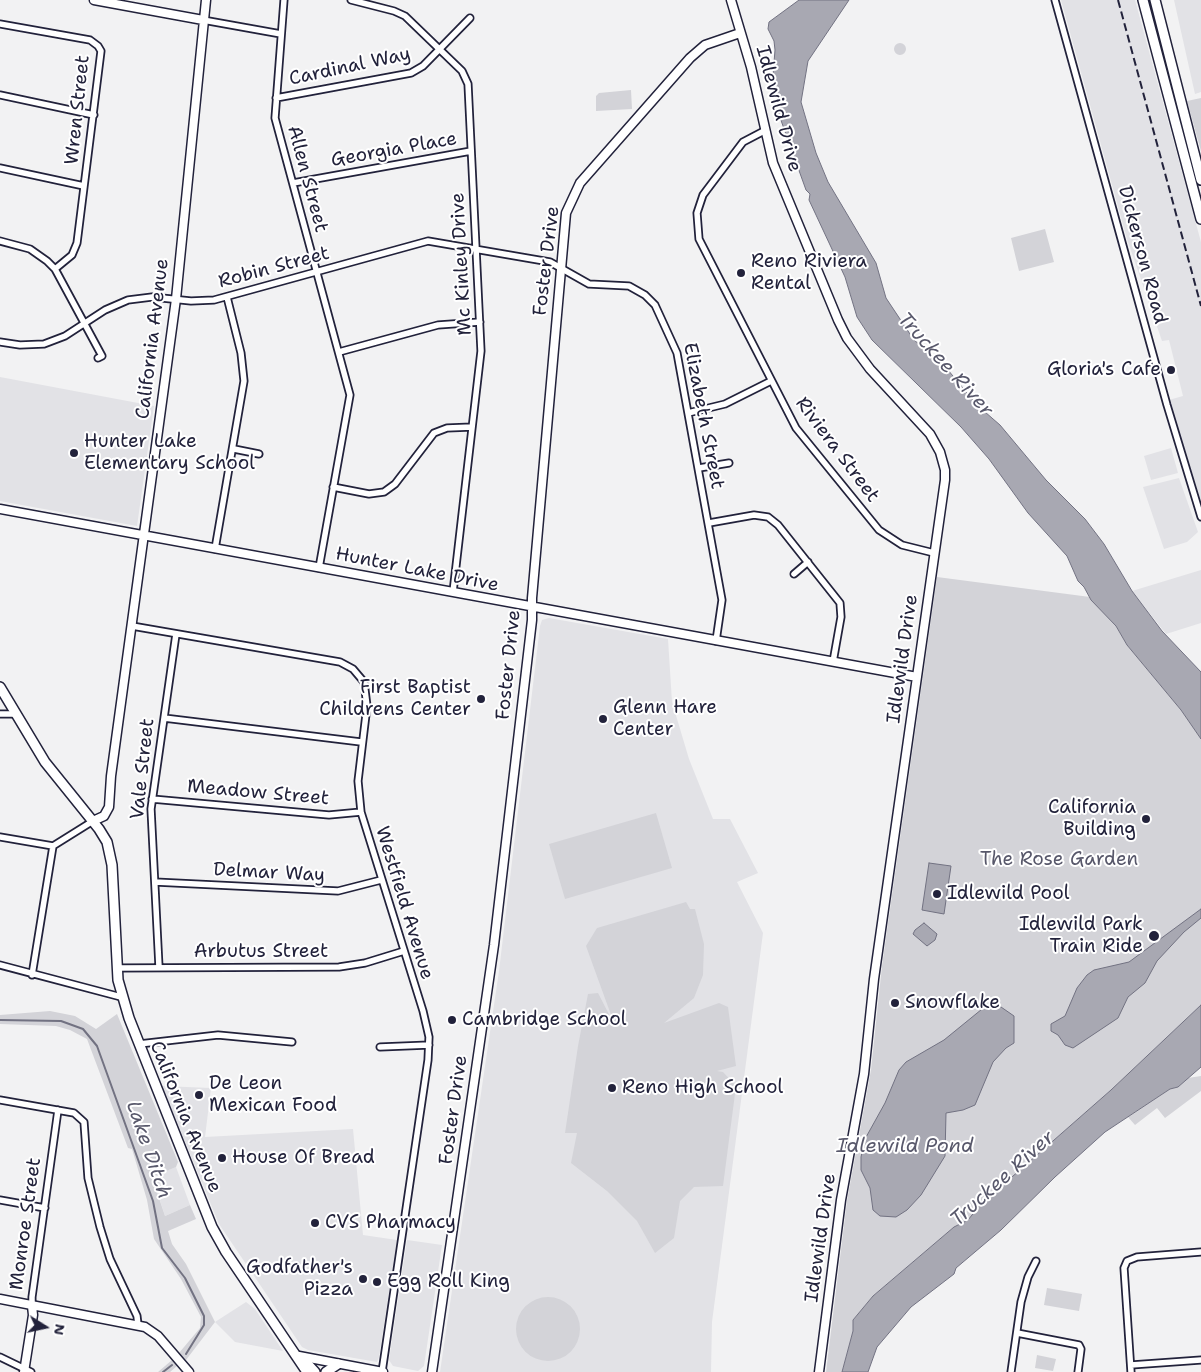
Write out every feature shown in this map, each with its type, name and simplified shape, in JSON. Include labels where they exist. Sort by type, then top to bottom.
[{"type":"main road","points":[[1142,0],[1201,218]]},
{"type":"main road","points":[[1155,0],[1201,180]]},
{"type":"main road","name":"California Avenue","points":[[0,687],[45,762],[93,821],[107,842],[112,865],[117,968],[121,998],[212,1227],[230,1258],[299,1356],[307,1372]]},
{"type":"main road","name":"California Avenue","points":[[299,1356],[315,1372]]},
{"type":"main road","points":[[326,1372],[338,1364]]},
{"type":"street","points":[[94,0],[281,34]]},
{"type":"street","name":"California Avenue","points":[[93,821],[104,816],[109,807],[111,776],[144,546],[143,536],[176,299],[206,0]]},
{"type":"street","name":"Allen Street","points":[[284,0],[275,118],[350,395],[319,568]]},
{"type":"street","name":"Mc Kinley Drive","points":[[351,0],[399,12],[462,71],[468,84],[481,351],[453,592]]},
{"type":"street","name":"Idlewild Drive","points":[[731,0],[752,74],[772,163],[844,332],[870,369],[930,434],[940,452],[945,480],[877,958],[864,1074],[842,1192],[820,1372]]},
{"type":"street","name":"Dickerson Road","points":[[1055,0],[1169,411],[1201,517]]},
{"type":"street","name":"Cardinal Way","points":[[276,98],[411,73],[423,66],[470,18]]},
{"type":"street","name":"Wren Street","points":[[0,24],[90,40],[98,46],[102,56],[75,249],[67,260],[55,269]]},
{"type":"street","name":"Foster Drive","points":[[432,1372],[498,918],[533,608],[532,598],[566,213],[580,183],[697,51],[715,41],[740,33]]},
{"type":"street","points":[[0,95],[94,115]]},
{"type":"street","name":"Riviera Street","points":[[764,131],[750,137],[732,156],[703,196],[696,222],[702,244],[796,428],[879,530],[902,545],[934,553]]},
{"type":"street","name":"Georgia Place","points":[[293,183],[471,151]]},
{"type":"street","points":[[0,168],[84,186]]},
{"type":"street","points":[[0,241],[30,249],[55,269],[102,356],[98,358]]},
{"type":"street","name":"Robin Street","points":[[0,342],[20,345],[44,344],[65,336],[105,310],[128,300],[152,297],[202,301],[227,297],[428,241],[476,248],[550,262],[561,266]]},
{"type":"street","name":"Elizabeth Street","points":[[561,266],[589,284],[629,286],[651,300],[673,341],[699,468],[722,600],[716,641]]},
{"type":"street","points":[[215,549],[234,450],[244,381],[241,353],[227,297]]},
{"type":"street","points":[[339,352],[438,324],[480,322]]},
{"type":"street","points":[[688,413],[724,404],[771,381]]},
{"type":"street","points":[[333,487],[369,494],[384,492],[395,484],[434,433],[447,428],[472,426]]},
{"type":"street","points":[[234,450],[259,454]]},
{"type":"street","points":[[699,468],[729,463]]},
{"type":"street","name":"Hunter Lake Drive","points":[[0,509],[917,677]]},
{"type":"street","points":[[708,523],[754,515],[768,518],[778,525],[840,603],[841,617],[833,662]]},
{"type":"street","points":[[794,574],[808,562]]},
{"type":"street","name":"Westfield Avenue","points":[[132,626],[330,659],[347,665],[360,675],[366,690],[367,706],[361,742],[358,781],[361,812],[427,1026],[429,1045],[382,1372]]},
{"type":"street","name":"Vale Street","points":[[159,967],[152,799],[176,634]]},
{"type":"street","points":[[0,714],[16,714]]},
{"type":"street","points":[[164,718],[361,742]]},
{"type":"street","name":"Meadow Street","points":[[152,799],[329,815],[361,812]]},
{"type":"street","points":[[0,837],[53,846],[93,821]]},
{"type":"street","points":[[32,975],[53,846]]},
{"type":"street","name":"Delmar Way","points":[[155,882],[338,891],[381,880]]},
{"type":"street","name":"Arbutus Street","points":[[117,968],[339,967],[365,962],[404,950]]},
{"type":"street","points":[[0,965],[121,998]]},
{"type":"street","points":[[139,1044],[218,1036],[292,1042]]},
{"type":"street","points":[[380,1047],[429,1045]]},
{"type":"street","points":[[0,1100],[74,1113],[82,1118],[85,1126],[90,1189],[100,1227],[110,1259],[137,1316],[138,1325]]},
{"type":"street","name":"Monroe Street","points":[[27,1371],[33,1314],[32,1306],[58,1110]]},
{"type":"street","points":[[0,1200],[45,1208]]},
{"type":"street","points":[[1131,1372],[1124,1268],[1127,1260],[1137,1257],[1201,1252]]},
{"type":"street","points":[[1011,1372],[1024,1290],[1036,1261]]},
{"type":"street","points":[[0,1299],[138,1325],[158,1336],[190,1372]]},
{"type":"street","points":[[1016,1333],[1079,1346],[1081,1349],[1078,1372]]},
{"type":"street","points":[[299,1356],[382,1372]]},
{"type":"street","points":[[0,1357],[27,1371]]},
{"type":"street","points":[[1131,1365],[1201,1360]]},
{"type":"shaded area","points":[[1061,0],[1135,0],[1201,242],[1201,501],[1169,400],[1183,396],[1169,340],[1162,341],[1127,239]]},
{"type":"shaded area","points":[[1174,0],[1201,0],[1201,92],[1195,94]]},
{"type":"shaded area","name":"Hunter Lake Elementary School","points":[[0,377],[154,406],[137,526],[0,501]]},
{"type":"shaded area","points":[[1171,448],[1178,473],[1151,480],[1144,456]]},
{"type":"shaded area","points":[[1179,478],[1198,532],[1187,542],[1164,549],[1143,487]]},
{"type":"shaded area","points":[[1201,570],[1201,623],[1166,634],[1132,591]]},
{"type":"shaded area","name":"Reno High School","points":[[549,618],[668,639],[672,702],[689,759],[713,819],[730,819],[758,873],[737,882],[763,933],[712,1322],[711,1372],[440,1372],[499,971],[540,626],[542,620]]},
{"type":"shaded area","points":[[162,1086],[211,1088],[205,1137],[353,1129],[363,1235],[397,1240],[377,1362],[308,1350],[302,1347],[219,1224]]},
{"type":"shaded area","points":[[176,1167],[190,1205],[165,1216],[152,1176]]},
{"type":"shaded area","points":[[407,1240],[442,1245],[424,1366],[418,1371],[393,1366],[389,1360]]},
{"type":"shaded area","points":[[246,1302],[255,1309],[283,1351],[235,1342],[215,1322]]},
{"type":"green space","points":[[898,43],[902,43],[906,49],[902,55],[898,55],[894,51],[894,47]]},
{"type":"green space","points":[[631,90],[632,109],[596,111],[596,96],[599,93]]},
{"type":"green space","points":[[1201,98],[1201,151],[1187,101]]},
{"type":"green space","points":[[1045,229],[1054,262],[1019,271],[1011,238]]},
{"type":"green space","name":"The Rose Garden","points":[[937,577],[1090,597],[1116,626],[1127,645],[1181,710],[1201,739],[1201,1005],[1111,1090],[980,1205],[968,1220],[954,1227],[873,1296],[853,1320],[853,1331],[842,1372],[826,1372],[847,1201],[871,1070],[882,966]]},
{"type":"green space","points":[[656,813],[672,868],[565,899],[549,844]]},
{"type":"green space","points":[[686,902],[690,909],[695,909],[704,944],[703,975],[694,998],[664,1023],[719,1003],[728,1007],[736,1066],[717,1071],[723,1072],[736,1086],[723,1186],[694,1187],[680,1201],[674,1238],[655,1253],[637,1221],[607,1191],[571,1163],[577,1133],[565,1133],[588,994],[598,993],[615,1026],[586,946],[597,928]]},
{"type":"green space","points":[[50,1011],[75,1016],[96,1029],[117,1014],[178,1162],[176,1167],[152,1177],[165,1216],[190,1205],[196,1219],[168,1231],[172,1244],[186,1264],[215,1322],[186,1360],[179,1353],[200,1328],[201,1317],[181,1279],[154,1239],[147,1200],[132,1149],[128,1148],[87,1039],[70,1030],[56,1026],[0,1024],[0,1015]]},
{"type":"green space","points":[[1201,1076],[1201,1091],[1165,1118],[1157,1108],[1135,1125],[1128,1117],[1170,1089],[1178,1087],[1188,1078]]},
{"type":"green space","points":[[1047,1288],[1082,1294],[1079,1311],[1044,1305]]},
{"type":"green space","points":[[548,1297],[566,1303],[574,1311],[580,1329],[574,1347],[566,1355],[548,1361],[530,1355],[522,1347],[516,1329],[522,1311],[530,1303]]},
{"type":"green space","points":[[1037,1355],[1056,1359],[1053,1371],[1035,1368]]},
{"type":"green space","points":[[172,1360],[177,1366],[170,1372],[158,1372]]},
{"type":"water","points":[[799,0],[849,0],[808,61],[801,102],[816,153],[828,182],[876,263],[886,298],[914,340],[943,364],[977,405],[1000,425],[1046,480],[1085,519],[1104,544],[1132,591],[1162,631],[1201,672],[1201,739],[1181,710],[1127,645],[1116,626],[1091,600],[1084,587],[1078,581],[1067,556],[1028,513],[989,459],[961,427],[872,340],[857,317],[845,277],[809,200],[810,194],[806,190],[778,112],[773,75],[775,50],[774,41],[768,29],[769,22]]},
{"type":"water","points":[[929,863],[951,866],[944,914],[922,910]]},
{"type":"water","points":[[1201,909],[1201,918],[1184,932],[1157,961],[1145,983],[1128,997],[1118,1018],[1073,1048],[1065,1045],[1058,1035],[1051,1031],[1051,1024],[1065,1016],[1077,988],[1087,975],[1094,970],[1129,962]]},
{"type":"water","points":[[924,923],[937,934],[935,940],[927,946],[913,934]]},
{"type":"water","name":"Idlewild Pond","points":[[987,1005],[1001,1007],[1014,1016],[1014,1043],[1006,1048],[993,1062],[975,1105],[963,1110],[946,1113],[945,1156],[921,1195],[907,1210],[896,1217],[880,1216],[873,1210],[870,1188],[861,1170],[861,1157],[865,1139],[885,1103],[899,1070],[906,1062],[944,1040]]},
{"type":"water","points":[[1201,1005],[1201,1067],[1178,1087],[1170,1089],[1105,1132],[1055,1177],[1001,1230],[956,1268],[954,1274],[911,1307],[877,1347],[868,1372],[842,1372],[853,1331],[853,1320],[873,1296],[954,1227],[968,1220],[980,1205],[1111,1090]]},
{"type":"waterway","name":"Lake Ditch","points":[[0,1020],[61,1021],[83,1029],[97,1046],[153,1201],[162,1248],[185,1278],[204,1316],[204,1325],[186,1354]]},
{"type":"waterway","name":"Lake Ditch","points":[[163,1372],[172,1365]]},
{"type":"railway","points":[[1118,0],[1201,306]]},
{"type":"place","name":"Reno Riviera Rental","points":[[741,273]]},
{"type":"place","name":"Gloria's Cafe","points":[[1171,370]]},
{"type":"place","name":"Hunter Lake Elementary School","points":[[74,453]]},
{"type":"place","name":"First Baptist Childrens Center","points":[[481,699]]},
{"type":"place","name":"Glenn Hare Center","points":[[603,719]]},
{"type":"place","name":"California Building","points":[[1146,819]]},
{"type":"place","name":"Idlewild Pool","points":[[937,894]]},
{"type":"place","name":"Idlewild Park Train Ride","points":[[1154,936]]},
{"type":"place","name":"Snowflake","points":[[895,1003]]},
{"type":"place","name":"Cambridge School","points":[[452,1020]]},
{"type":"place","name":"Reno High School","points":[[612,1088]]},
{"type":"place","name":"De Leon Mexican Food","points":[[199,1095]]},
{"type":"place","name":"House Of Bread","points":[[222,1158]]},
{"type":"place","name":"CVS Pharmacy","points":[[315,1223]]},
{"type":"place","name":"Godfather's Pizza","points":[[363,1279]]},
{"type":"place","name":"Egg Roll King","points":[[377,1282]]},
{"type":"water label","name":"Truckee River","points":[[945,365]]},
{"type":"water label","name":"Truckee River","points":[[1003,1179]]}]
